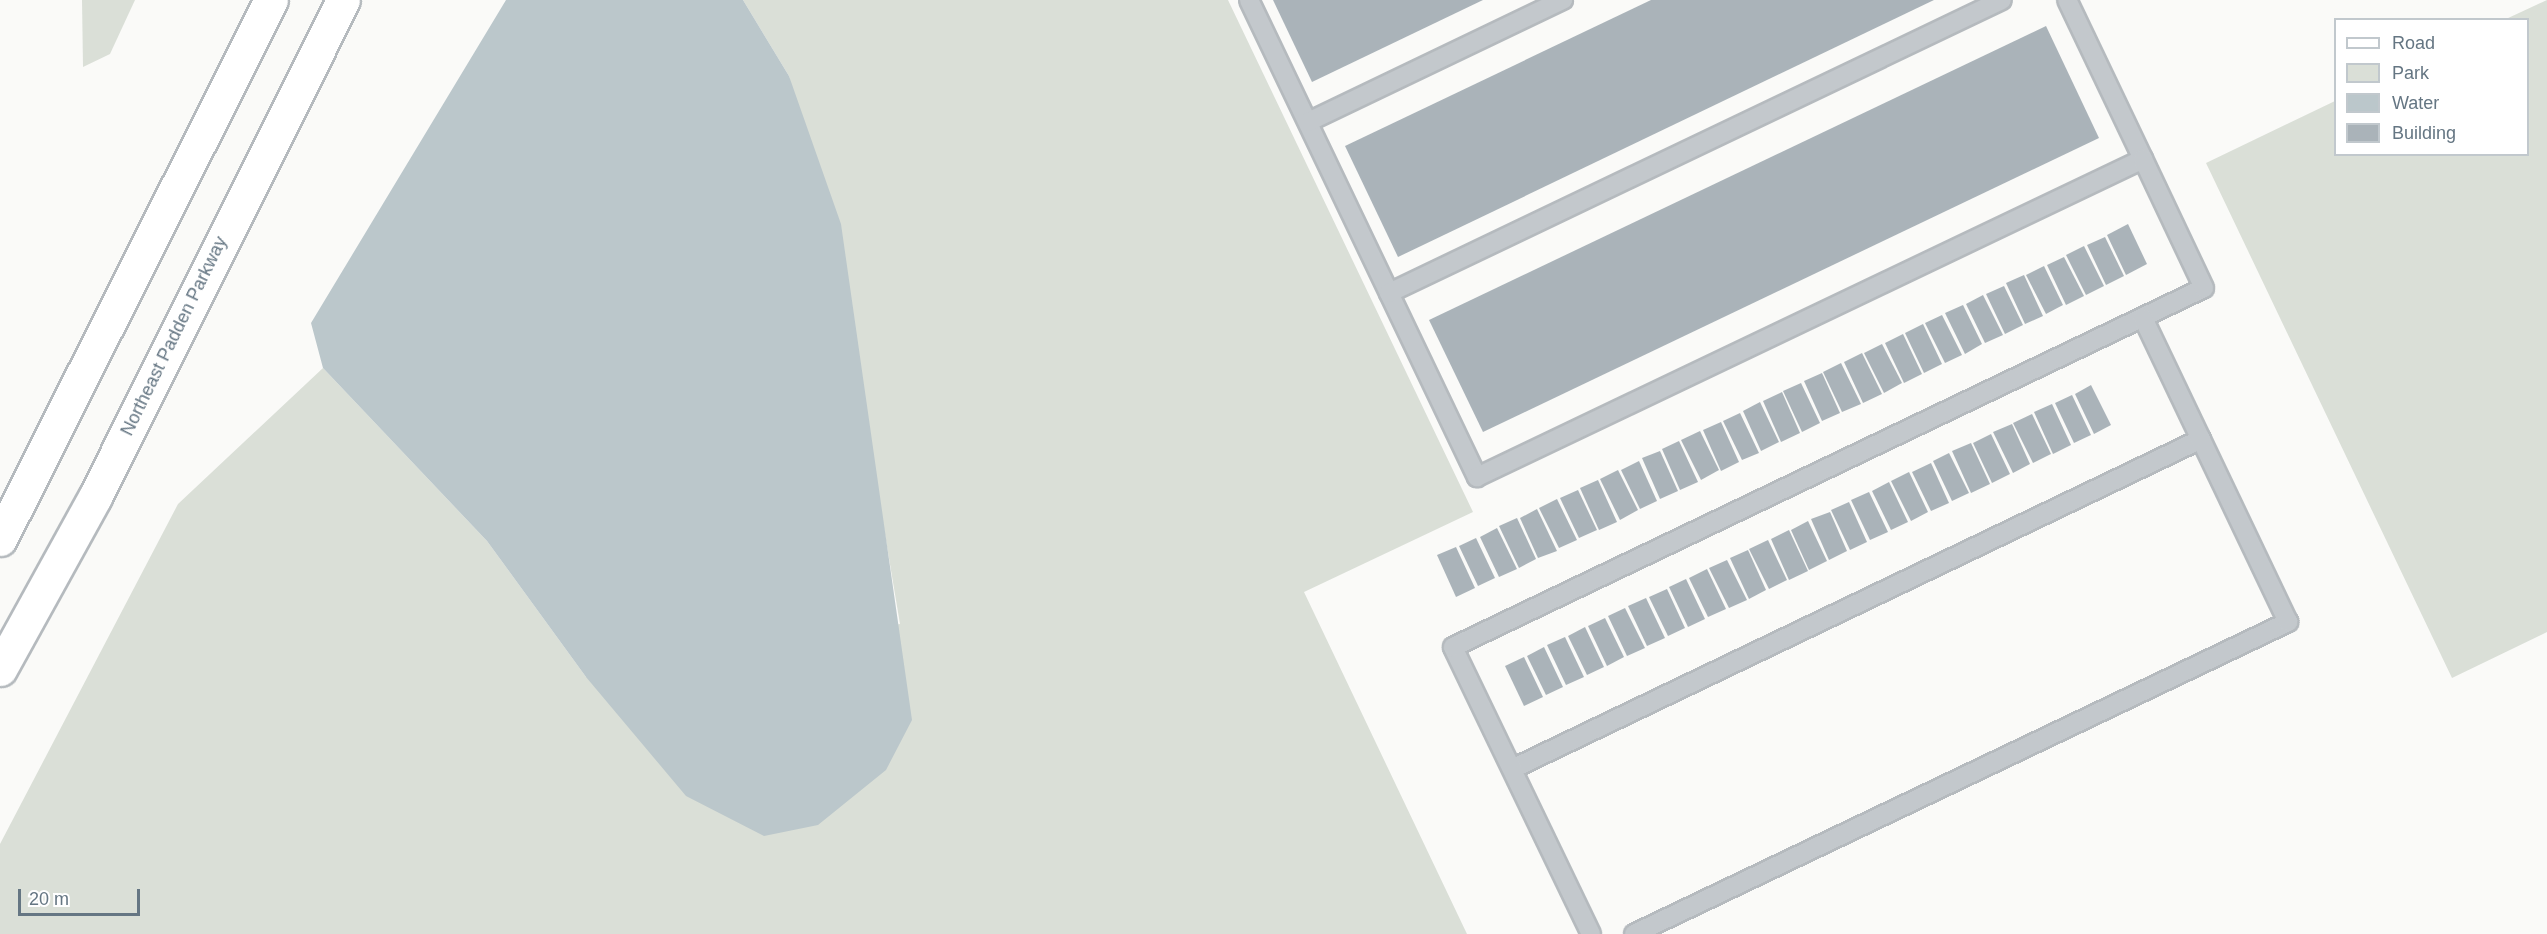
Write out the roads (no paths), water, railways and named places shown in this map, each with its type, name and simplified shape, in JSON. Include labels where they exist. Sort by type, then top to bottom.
[{"type":"main road","points":[[0,539],[271,0]]},
{"type":"main road","name":"Northeast Padden Parkway","points":[[0,669],[95,497],[343,0]]},
{"type":"lane","points":[[1249,0],[1477,477],[2142,159]]},
{"type":"lane","points":[[1308,122],[1563,0]]},
{"type":"lane","points":[[1389,293],[2002,0]]},
{"type":"lane","points":[[1591,934],[1453,647],[2204,288],[2067,0]]},
{"type":"lane","points":[[1634,934],[2288,622],[2143,318]]},
{"type":"lane","points":[[1512,769],[2201,439]]},
{"type":"water","points":[[506,0],[743,0],[789,76],[841,224],[912,720],[886,770],[818,825],[764,836],[686,796],[586,677],[487,541],[323,368],[311,323]]}]
